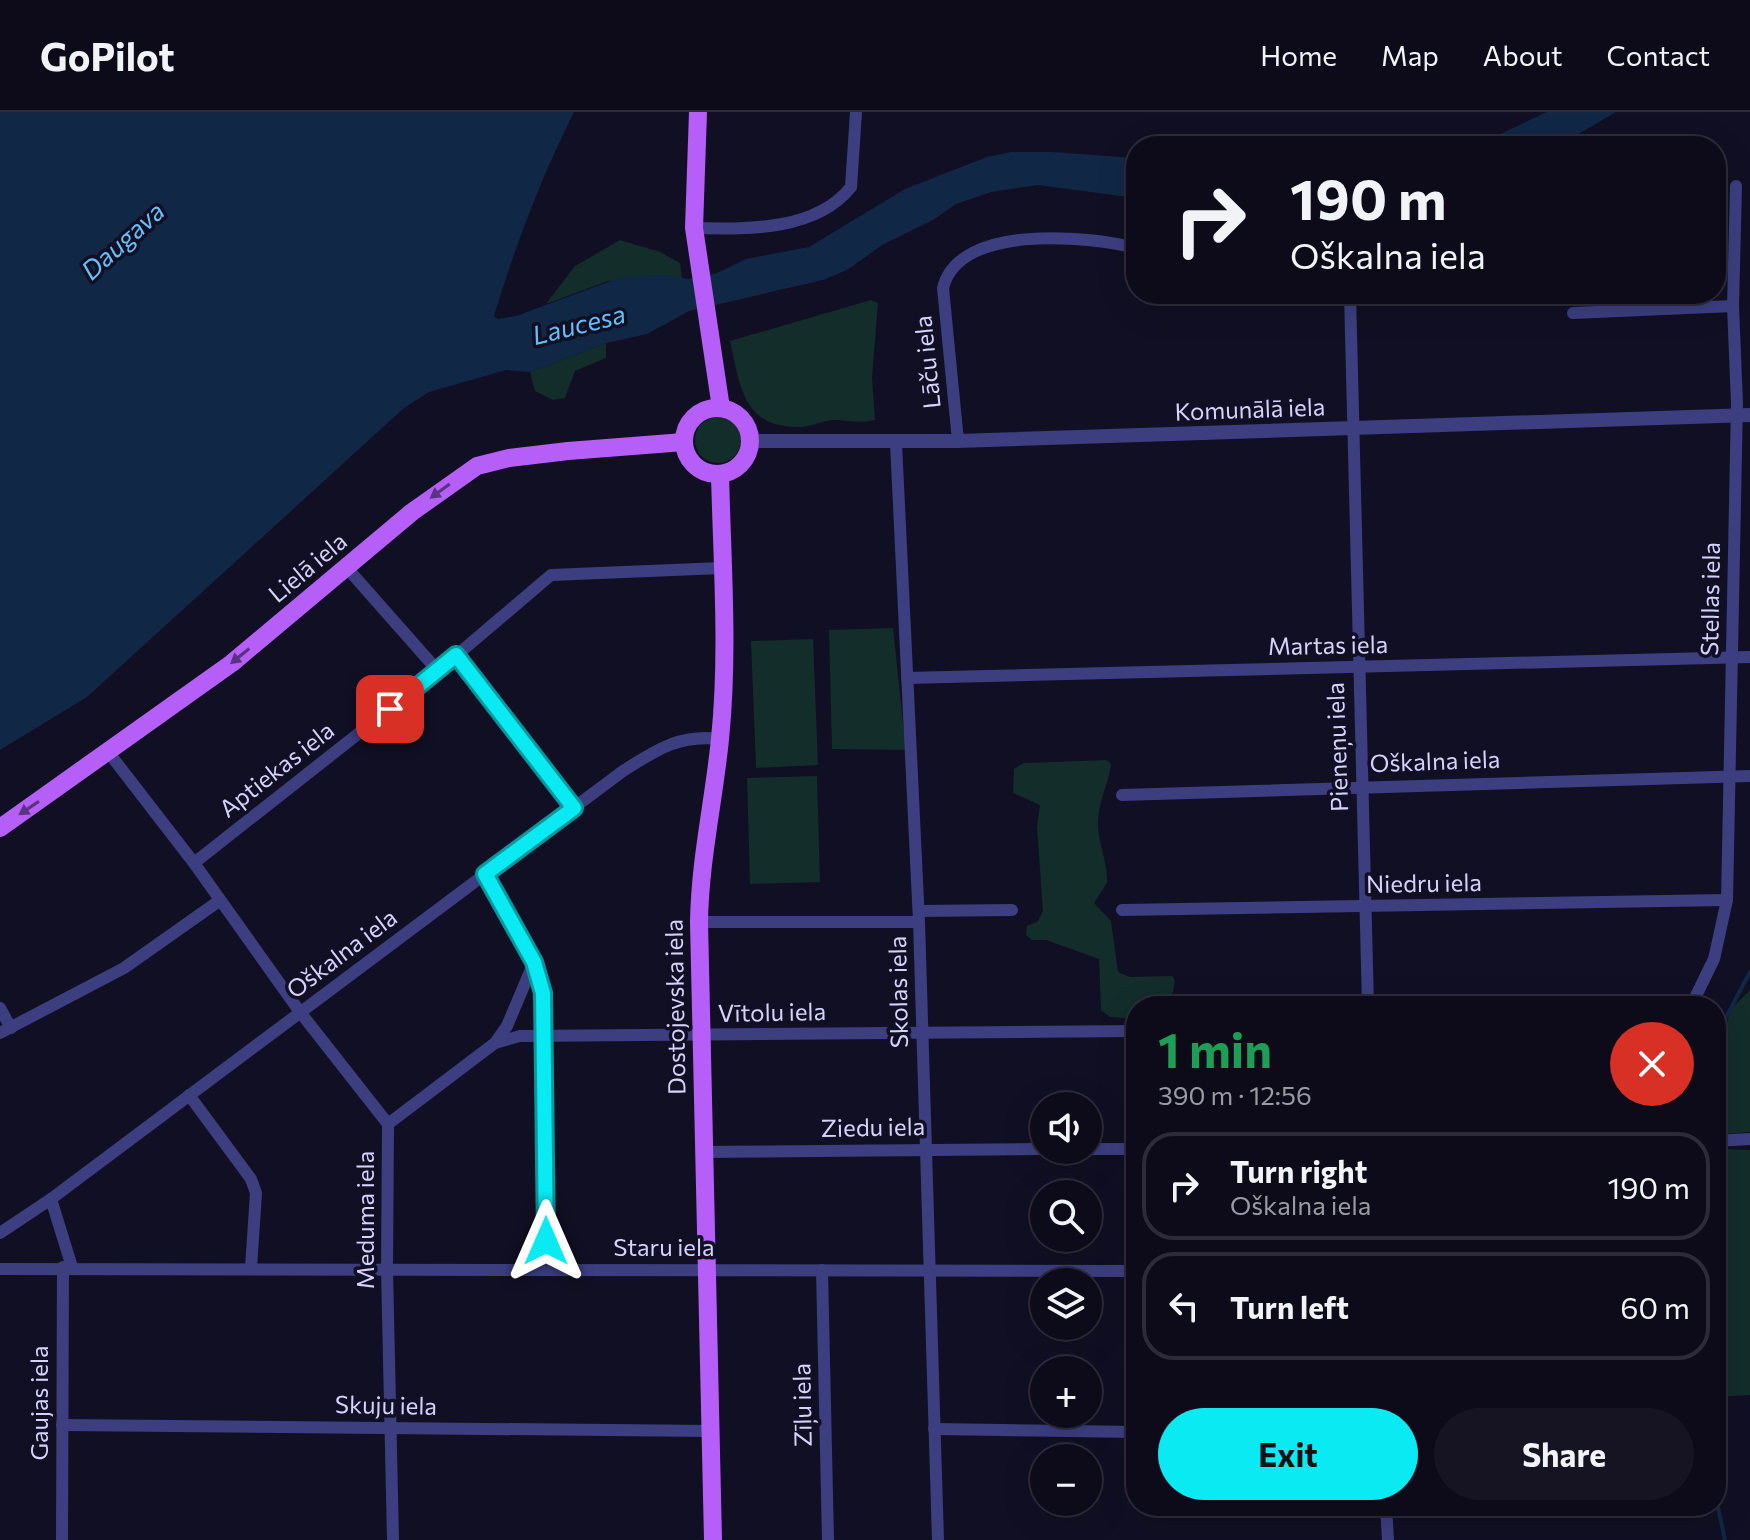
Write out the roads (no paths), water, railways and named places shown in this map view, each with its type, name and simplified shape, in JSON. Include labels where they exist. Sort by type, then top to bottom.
[{"type":"main road","points":[[698,112],[694,228],[721,408]]},
{"type":"main road","points":[[721,408],[739,415],[751,441],[745,460],[729,472],[720,474],[709,473],[691,462],[684,442],[691,420],[699,413],[721,408]]},
{"type":"main road","name":"Lielā iela","points":[[0,828],[232,663],[441,489],[477,466],[509,458],[684,442]]},
{"type":"main road","name":"Dostojevska iela","points":[[713,1540],[704,1269],[699,922],[700,870],[720,739],[720,474]]},
{"type":"street","points":[[694,228],[739,231],[781,223],[832,206],[851,187],[856,112]]},
{"type":"street","name":"Stellas iela","points":[[1696,996],[1714,959],[1727,900],[1732,657],[1744,415],[1733,306],[1736,186]]},
{"type":"street","name":"Lāču iela","points":[[958,441],[943,288],[946,279],[969,255],[1002,244],[1050,236],[1096,238],[1126,246]]},
{"type":"street","name":"Pieneņu iela","points":[[1350,304],[1368,996]]},
{"type":"street","points":[[1573,313],[1733,306]]},
{"type":"street","name":"Komunālā iela","points":[[751,441],[896,443],[1744,415]]},
{"type":"street","name":"Skolas iela","points":[[896,443],[919,916],[927,1270],[938,1540]]},
{"type":"street","points":[[347,568],[438,671]]},
{"type":"street","name":"Aptiekas iela","points":[[194,863],[438,671],[551,575],[722,568]]},
{"type":"street","points":[[456,655],[574,808]]},
{"type":"street","name":"Martas iela","points":[[907,678],[1750,657]]},
{"type":"street","name":"Oškalna iela","points":[[0,1233],[51,1199],[623,771],[676,739],[720,739]]},
{"type":"street","name":"Meduma iela","points":[[109,753],[194,863],[300,1012],[388,1124],[387,1269],[393,1428],[393,1540]]},
{"type":"street","name":"Oškalna iela","points":[[1122,795],[1750,776]]},
{"type":"street","points":[[485,874],[534,962],[543,993],[546,1270]]},
{"type":"street","name":"Niedru iela","points":[[1122,910],[1727,900]]},
{"type":"street","points":[[0,1008],[5,1031],[124,968],[219,901]]},
{"type":"street","points":[[699,922],[919,916],[1012,910]]},
{"type":"street","points":[[495,1043],[507,1026],[534,962]]},
{"type":"street","name":"Vītolu iela","points":[[388,1124],[495,1043],[520,1036],[1126,1031]]},
{"type":"street","points":[[189,1095],[251,1179],[256,1193],[251,1268]]},
{"type":"street","points":[[1726,1140],[1750,1139]]},
{"type":"street","name":"Ziedu iela","points":[[702,1152],[1030,1149]]},
{"type":"street","points":[[1102,1149],[1126,1149]]},
{"type":"street","name":"Gaujas iela","points":[[51,1199],[68,1267],[62,1425],[62,1540]]},
{"type":"street","name":"Staru iela","points":[[0,1269],[1126,1271]]},
{"type":"street","name":"Zīļu iela","points":[[822,1270],[828,1540]]},
{"type":"street","name":"Skuju iela","points":[[62,1425],[711,1431]]},
{"type":"street","points":[[934,1429],[1126,1432]]},
{"type":"street","points":[[1387,1516],[1388,1540]]},
{"type":"water","points":[[0,112],[574,112],[520,238],[494,316],[498,319],[516,316],[619,278],[662,275],[689,279],[717,273],[746,259],[809,247],[905,189],[987,157],[1012,152],[1052,152],[1126,157],[1126,197],[1038,185],[991,192],[956,204],[933,220],[882,245],[847,270],[823,280],[689,311],[647,334],[606,343],[530,372],[506,370],[429,392],[404,408],[87,697],[0,750]]},
{"type":"water","points":[[1547,112],[1616,112],[1575,136],[1496,136]]},
{"type":"waterway","points":[[1726,1017],[1750,972]]},
{"type":"waterway","points":[[1720,1516],[1725,1540]]},
{"type":"water label","name":"Daugava","points":[[123,241]]},
{"type":"water label","name":"Laucesa","points":[[579,325]]}]
